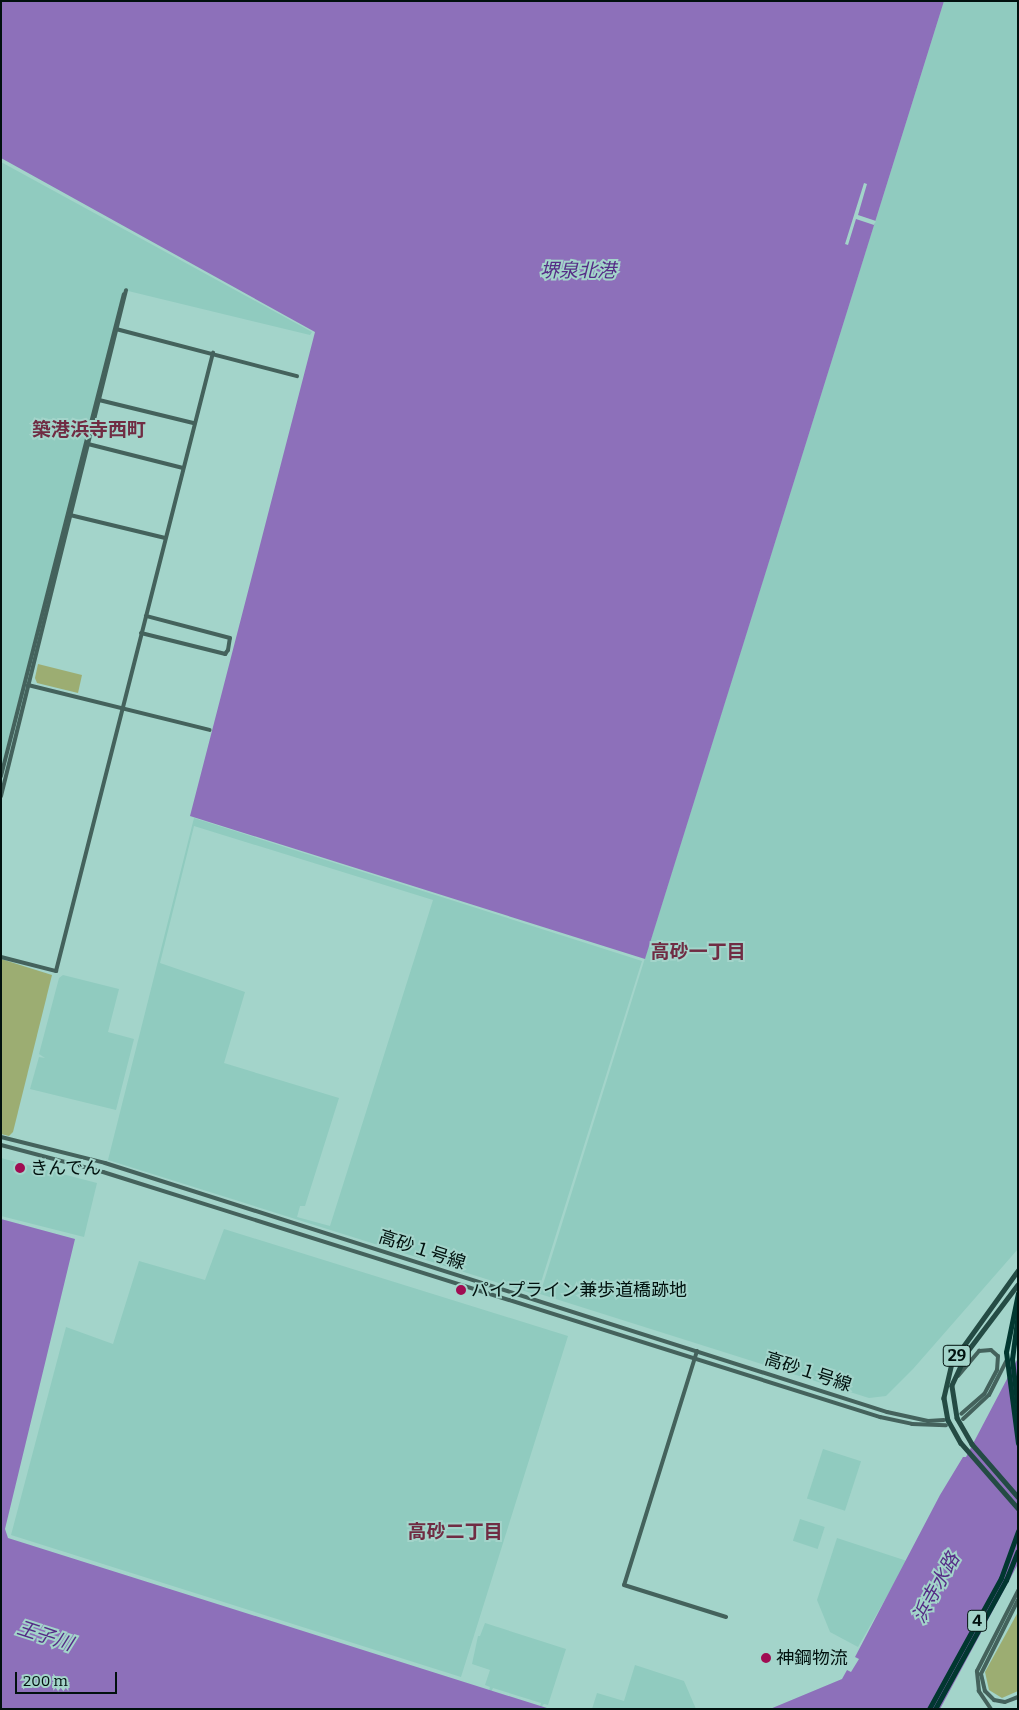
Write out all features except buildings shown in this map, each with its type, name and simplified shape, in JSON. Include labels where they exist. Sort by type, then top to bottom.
[{"type":"highway","points":[[1018,1293],[1009,1328],[1006,1359],[1018,1443]]},
{"type":"highway","points":[[1018,1313],[1012,1359],[1018,1411]]},
{"type":"highway","points":[[1012,1359],[1018,1324]]},
{"type":"highway","name":"4","points":[[929,1709],[1001,1578],[1018,1531]]},
{"type":"highway","name":"4","points":[[935,1709],[1006,1580],[1018,1551]]},
{"type":"main road","name":"29","points":[[1018,1271],[952,1363],[946,1382],[944,1398],[948,1420],[968,1451],[1018,1508]]},
{"type":"main road","name":"29","points":[[1018,1285],[968,1351],[952,1386],[957,1418],[972,1444],[1018,1497]]},
{"type":"street","points":[[1,796],[69,514],[126,290],[116,329]]},
{"type":"street","points":[[116,329],[298,376]]},
{"type":"street","points":[[1,957],[56,971],[213,353]]},
{"type":"street","points":[[99,400],[194,424]]},
{"type":"street","points":[[88,444],[183,468]]},
{"type":"street","points":[[69,514],[165,538]]},
{"type":"street","points":[[141,633],[225,654],[228,650],[230,638],[146,616]]},
{"type":"street","points":[[27,685],[210,730]]},
{"type":"street","points":[[1,776],[27,685]]},
{"type":"street","name":"高砂１号線","points":[[1,1137],[105,1163],[874,1408],[913,1419],[945,1422],[912,1424],[871,1414],[103,1172],[1,1145]]},
{"type":"street","points":[[952,1386],[975,1354],[991,1350],[998,1356],[997,1370],[984,1394],[962,1417],[981,1405],[1004,1368],[1018,1297]]},
{"type":"street","points":[[697,1351],[624,1585],[726,1617]]},
{"type":"street","points":[[991,1709],[979,1691],[977,1671],[1018,1591]]},
{"type":"street","points":[[1018,1600],[981,1674],[985,1691],[994,1700],[1005,1702],[1018,1698]]},
{"type":"shaded area","points":[[944,1],[1018,1],[1018,1249],[913,1369],[886,1396],[869,1398],[540,1294]]},
{"type":"shaded area","points":[[1,162],[312,332],[310,335],[124,290],[1,768]]},
{"type":"shaded area","points":[[38,664],[82,675],[78,693],[37,683],[35,678]]},
{"type":"shaded area","points":[[194,818],[642,961],[537,1295],[108,1160]],"holes":[[[194,826],[433,900],[330,1226],[297,1217],[300,1206],[305,1206],[339,1098],[224,1063],[245,992],[160,963]]]},
{"type":"shaded area","points":[[1,959],[52,975],[13,1132],[9,1136],[1,1134]]},
{"type":"shaded area","points":[[63,975],[119,989],[108,1032],[134,1039],[116,1110],[30,1089],[39,1057],[45,1058],[39,1054],[59,978]]},
{"type":"shaded area","points":[[1,1158],[97,1183],[84,1237],[1,1216]]},
{"type":"shaded area","points":[[224,1229],[568,1336],[461,1677],[11,1535],[66,1327],[113,1344],[139,1261],[205,1280]]},
{"type":"shaded area","points":[[823,1449],[861,1461],[845,1511],[807,1498]]},
{"type":"shaded area","points":[[800,1519],[825,1527],[818,1549],[793,1541]]},
{"type":"shaded area","points":[[837,1538],[907,1561],[858,1647],[830,1632],[817,1600]]},
{"type":"shaded area","points":[[1018,1612],[1018,1691],[1002,1698],[989,1690],[985,1672]]},
{"type":"shaded area","points":[[485,1623],[566,1649],[548,1705],[544,1704],[539,1709],[541,1703],[493,1688],[483,1709],[490,1687],[485,1685],[490,1670],[472,1664],[478,1636],[480,1636]]},
{"type":"shaded area","points":[[635,1665],[684,1681],[696,1709],[592,1709],[597,1693],[624,1701]]},
{"type":"water","name":"堺泉北港","points":[[1,1],[944,1],[645,959],[190,816],[315,332],[1,158]]},
{"type":"water","name":"王子川","points":[[1,1219],[75,1239],[5,1529],[8,1538],[550,1709],[1,1709]]},
{"type":"water","name":"浜寺水路","points":[[1018,1358],[1018,1564],[940,1709],[770,1709],[842,1679],[847,1670],[851,1672],[859,1659],[855,1657],[940,1495],[963,1457],[966,1457]]},
{"type":"pier","points":[[864,183],[867,184],[858,215],[876,221],[874,225],[856,219],[848,245],[845,244]]},
{"type":"place","name":"きんでん","points":[[20,1168]]},
{"type":"place","name":"パイプライン兼歩道橋跡地","points":[[461,1290]]},
{"type":"place","name":"神鋼物流","points":[[766,1658]]},
{"type":"district","name":"築港浜寺西町","points":[[89,430]]},
{"type":"district","name":"高砂一丁目","points":[[698,952]]},
{"type":"district","name":"高砂二丁目","points":[[455,1532]]}]
